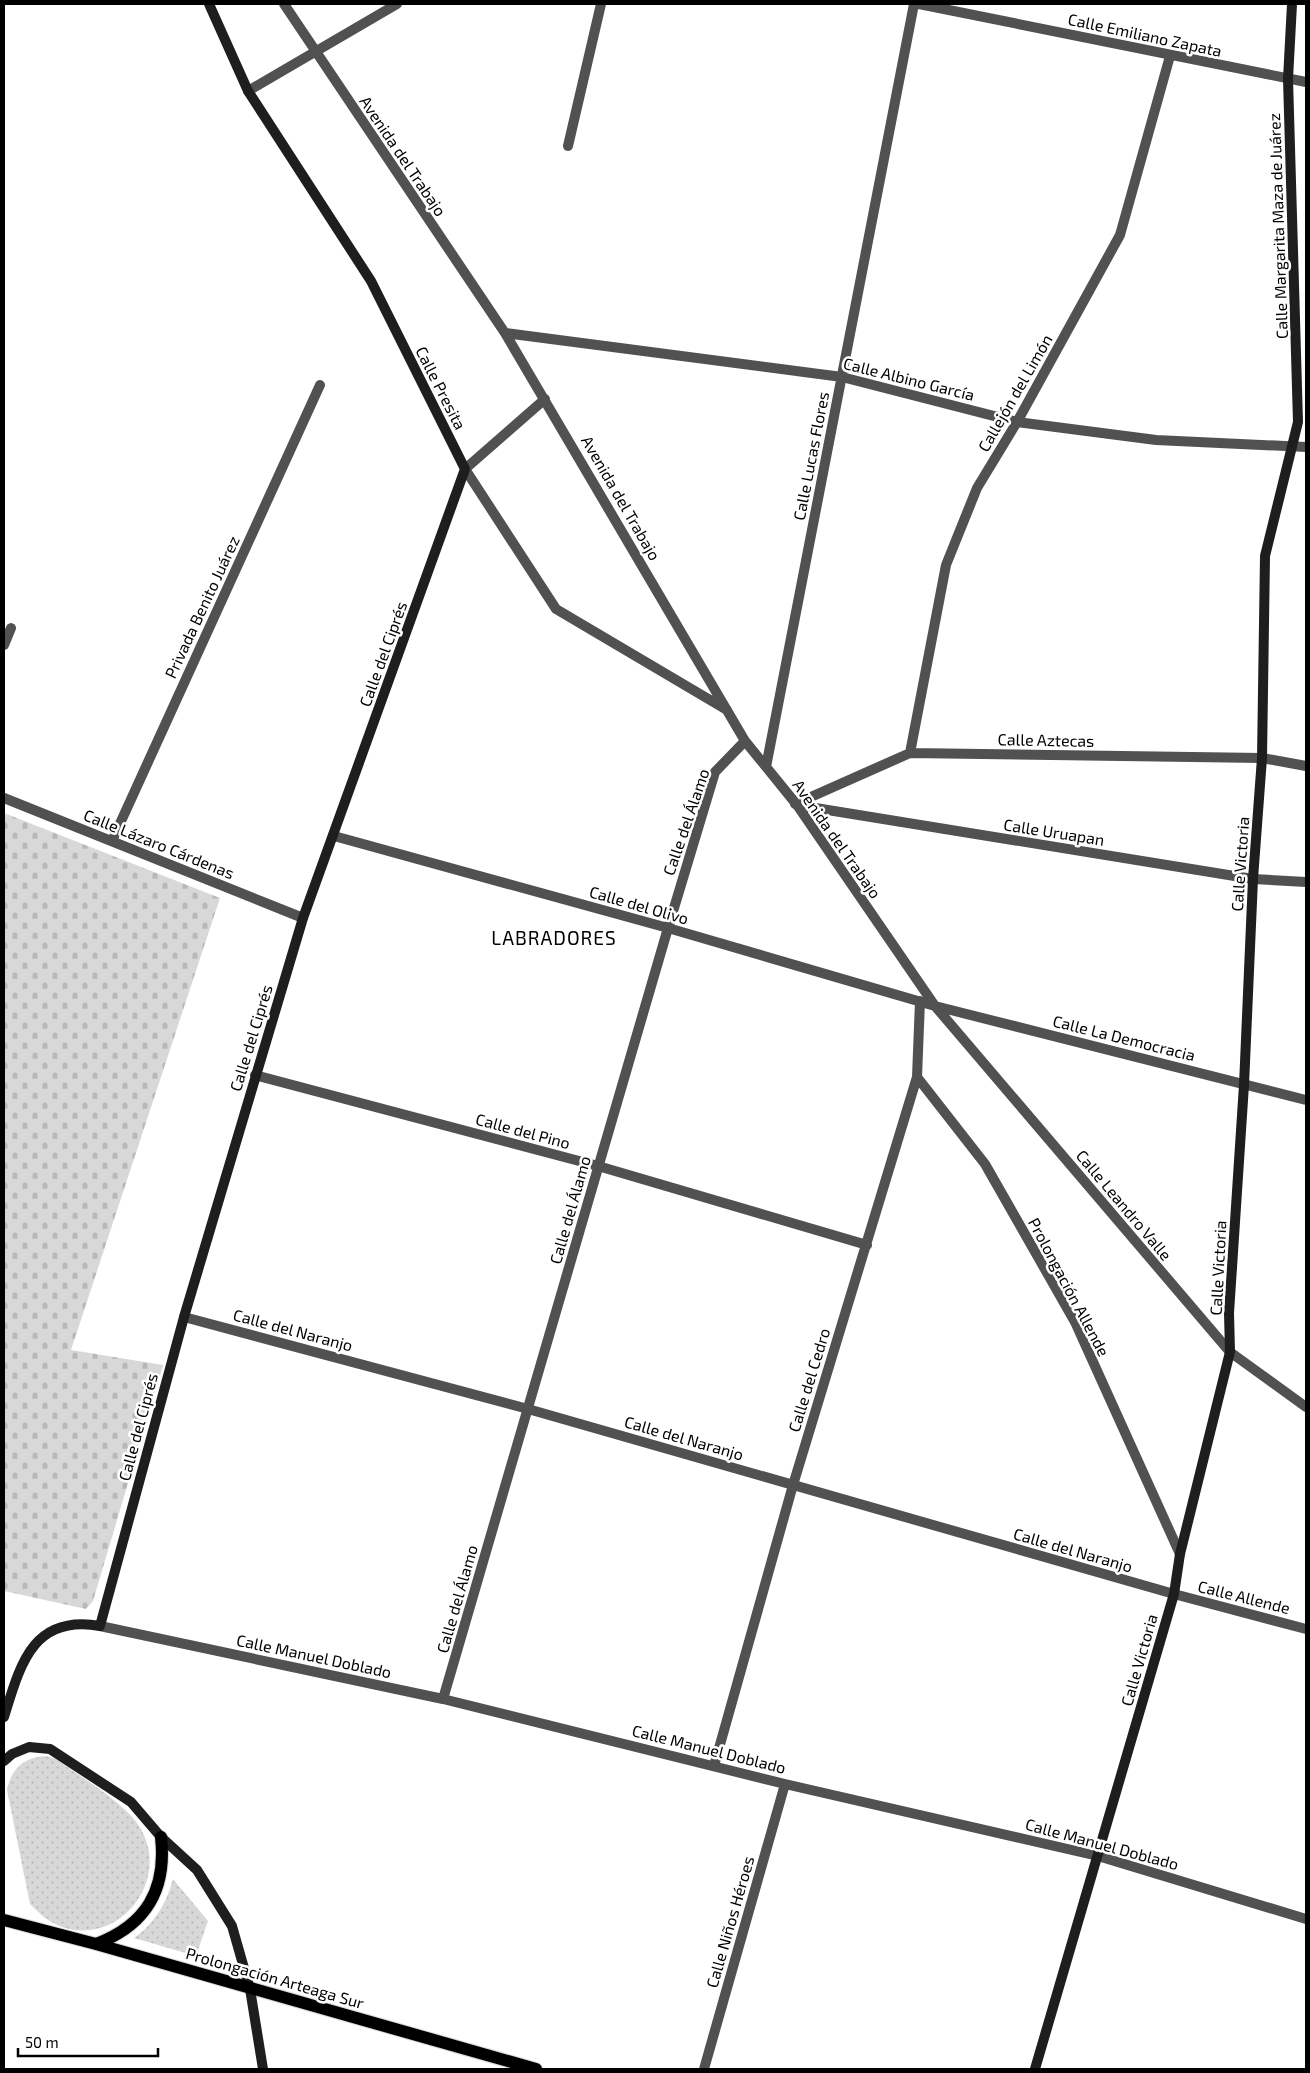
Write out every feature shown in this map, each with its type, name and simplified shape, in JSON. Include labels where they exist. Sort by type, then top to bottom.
[{"type":"main road","points":[[96,1944],[115,1937],[131,1926],[155,1895],[161,1876],[163,1856],[161,1837]]},
{"type":"main road","name":"Prolongación Arteaga Sur","points":[[4,1920],[96,1944],[536,2069]]},
{"type":"street","name":"Calle Presita","points":[[209,4],[248,91],[371,281],[465,469],[556,609],[727,710]]},
{"type":"street","name":"Avenida del Trabajo","points":[[284,4],[505,333],[745,741],[796,805],[935,1006]]},
{"type":"street","points":[[248,91],[397,4]]},
{"type":"street","points":[[568,146],[601,4]]},
{"type":"street","name":"Calle Lucas Flores","points":[[766,767],[914,4]]},
{"type":"street","name":"Calle Emiliano Zapata","points":[[919,4],[1306,82]]},
{"type":"street","name":"Calle Margarita Maza de Juárez","points":[[1292,4],[1288,79],[1298,422],[1292,446]]},
{"type":"street","name":"Callejón del Limón","points":[[910,753],[946,565],[977,488],[1017,422],[1120,235],[1170,56]]},
{"type":"street","name":"Calle Albino García","points":[[505,333],[842,377],[1017,422],[1156,440],[1306,447]]},
{"type":"street","name":"Privada Benito Juárez","points":[[112,841],[320,385]]},
{"type":"street","points":[[465,469],[545,399]]},
{"type":"street","name":"Calle Victoria","points":[[1035,2069],[1174,1594],[1180,1554],[1230,1352],[1229,1313],[1244,1085],[1253,879],[1262,758],[1265,556],[1292,446]]},
{"type":"street","name":"Calle del Ciprés","points":[[100,1626],[184,1317],[303,918],[465,469]]},
{"type":"street","points":[[4,645],[10,628]]},
{"type":"street","name":"Calle del Álamo","points":[[443,1699],[715,772],[745,741]]},
{"type":"street","name":"Calle Aztecas","points":[[796,805],[910,753],[1262,758],[1306,766]]},
{"type":"street","name":"Calle Lázaro Cárdenas","points":[[4,798],[303,918]]},
{"type":"street","name":"Calle Uruapan","points":[[796,805],[1253,879],[1306,882]]},
{"type":"street","name":"Calle del Olivo","points":[[334,836],[668,928],[935,1006]]},
{"type":"street","name":"Calle del Cedro","points":[[714,1766],[792,1485],[917,1077],[920,1001]]},
{"type":"street","name":"Calle La Democracia","points":[[935,1006],[1306,1100]]},
{"type":"street","name":"Calle Leandro Valle","points":[[935,1006],[1230,1352],[1306,1407]]},
{"type":"street","name":"Calle del Pino","points":[[255,1075],[598,1166],[867,1245]]},
{"type":"street","name":"Prolongación Allende","points":[[917,1077],[985,1164],[1075,1322],[1180,1554]]},
{"type":"street","name":"Calle del Naranjo","points":[[184,1317],[528,1408],[1174,1594]]},
{"type":"street","name":"Calle Allende","points":[[1174,1594],[1306,1629]]},
{"type":"street","points":[[4,1717],[25,1657],[31,1647],[48,1632],[73,1624],[100,1626]]},
{"type":"street","name":"Calle Manuel Doblado","points":[[100,1626],[443,1699],[785,1784],[1098,1856],[1306,1918]]},
{"type":"street","points":[[4,1762],[12,1754],[29,1746],[50,1749],[132,1802],[161,1837],[197,1870],[232,1926],[250,1989],[263,2069]]},
{"type":"street","name":"Calle Niños Héroes","points":[[704,2069],[785,1784]]},
{"type":"green space","points":[[4,813],[220,898],[71,1350],[163,1365],[93,1601],[86,1609],[4,1591]]},
{"type":"green space","points":[[46,1756],[56,1759],[113,1799],[139,1826],[148,1847],[149,1868],[144,1888],[134,1906],[119,1919],[100,1928],[79,1930],[57,1925],[39,1913],[30,1904],[7,1790],[15,1770],[20,1765],[31,1759]]},
{"type":"green space","points":[[173,1879],[208,1921],[196,1956],[134,1938],[148,1926],[159,1912],[167,1897]]},
{"type":"district","name":"LABRADORES","points":[[554,938]]}]
